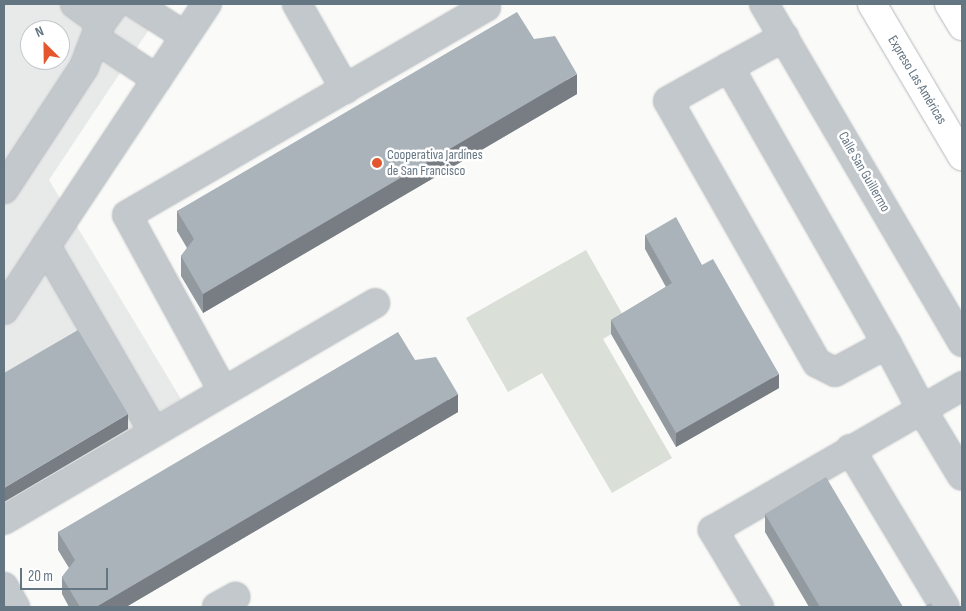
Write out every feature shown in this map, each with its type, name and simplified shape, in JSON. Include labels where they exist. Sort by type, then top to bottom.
[{"type":"highway","name":"Expreso Las Américas","points":[[872,4],[962,156]]},
{"type":"highway","points":[[949,4],[962,26]]},
{"type":"street","points":[[75,4],[104,22],[157,79]]},
{"type":"street","points":[[135,4],[185,36]]},
{"type":"street","points":[[4,310],[206,4]]},
{"type":"street","points":[[297,4],[344,89]]},
{"type":"street","points":[[223,391],[127,215],[486,7],[485,4]]},
{"type":"street","name":"Calle San Guillermo","points":[[764,4],[962,342]]},
{"type":"street","points":[[4,189],[84,67],[104,22]]},
{"type":"street","points":[[784,37],[668,101],[817,363],[835,372],[887,344]]},
{"type":"street","points":[[729,67],[887,344],[921,408],[962,476]]},
{"type":"street","points":[[46,246],[154,432]]},
{"type":"street","points":[[4,520],[375,303]]},
{"type":"street","points":[[759,607],[713,530],[850,449],[962,386]]},
{"type":"street","points":[[850,449],[937,602]]},
{"type":"street","points":[[4,587],[15,607]]},
{"type":"shaded area","points":[[4,4],[166,4],[49,180],[181,399],[4,502]]},
{"type":"shaded area","points":[[586,250],[628,324],[603,339],[672,458],[612,493],[542,373],[508,392],[466,318]]},
{"type":"building","name":"Cooperativa Jardines de San Francisco","points":[[517,12],[534,39],[555,36],[577,74],[203,294],[181,256],[194,239],[177,211]]},
{"type":"building","points":[[676,217],[702,265],[713,259],[779,374],[676,433],[611,320],[672,283],[645,235]]},
{"type":"building","points":[[78,330],[128,414],[4,488],[4,373]]},
{"type":"building","points":[[398,332],[415,360],[436,357],[458,394],[96,607],[80,607],[62,577],[75,560],[58,532]]},
{"type":"building","points":[[826,477],[903,607],[820,607],[765,514]]},
{"type":"building","points":[[931,603],[933,607],[924,607]]},
{"type":"place","name":"Cooperativa Jardines de San Francisco","points":[[377,163]]}]
